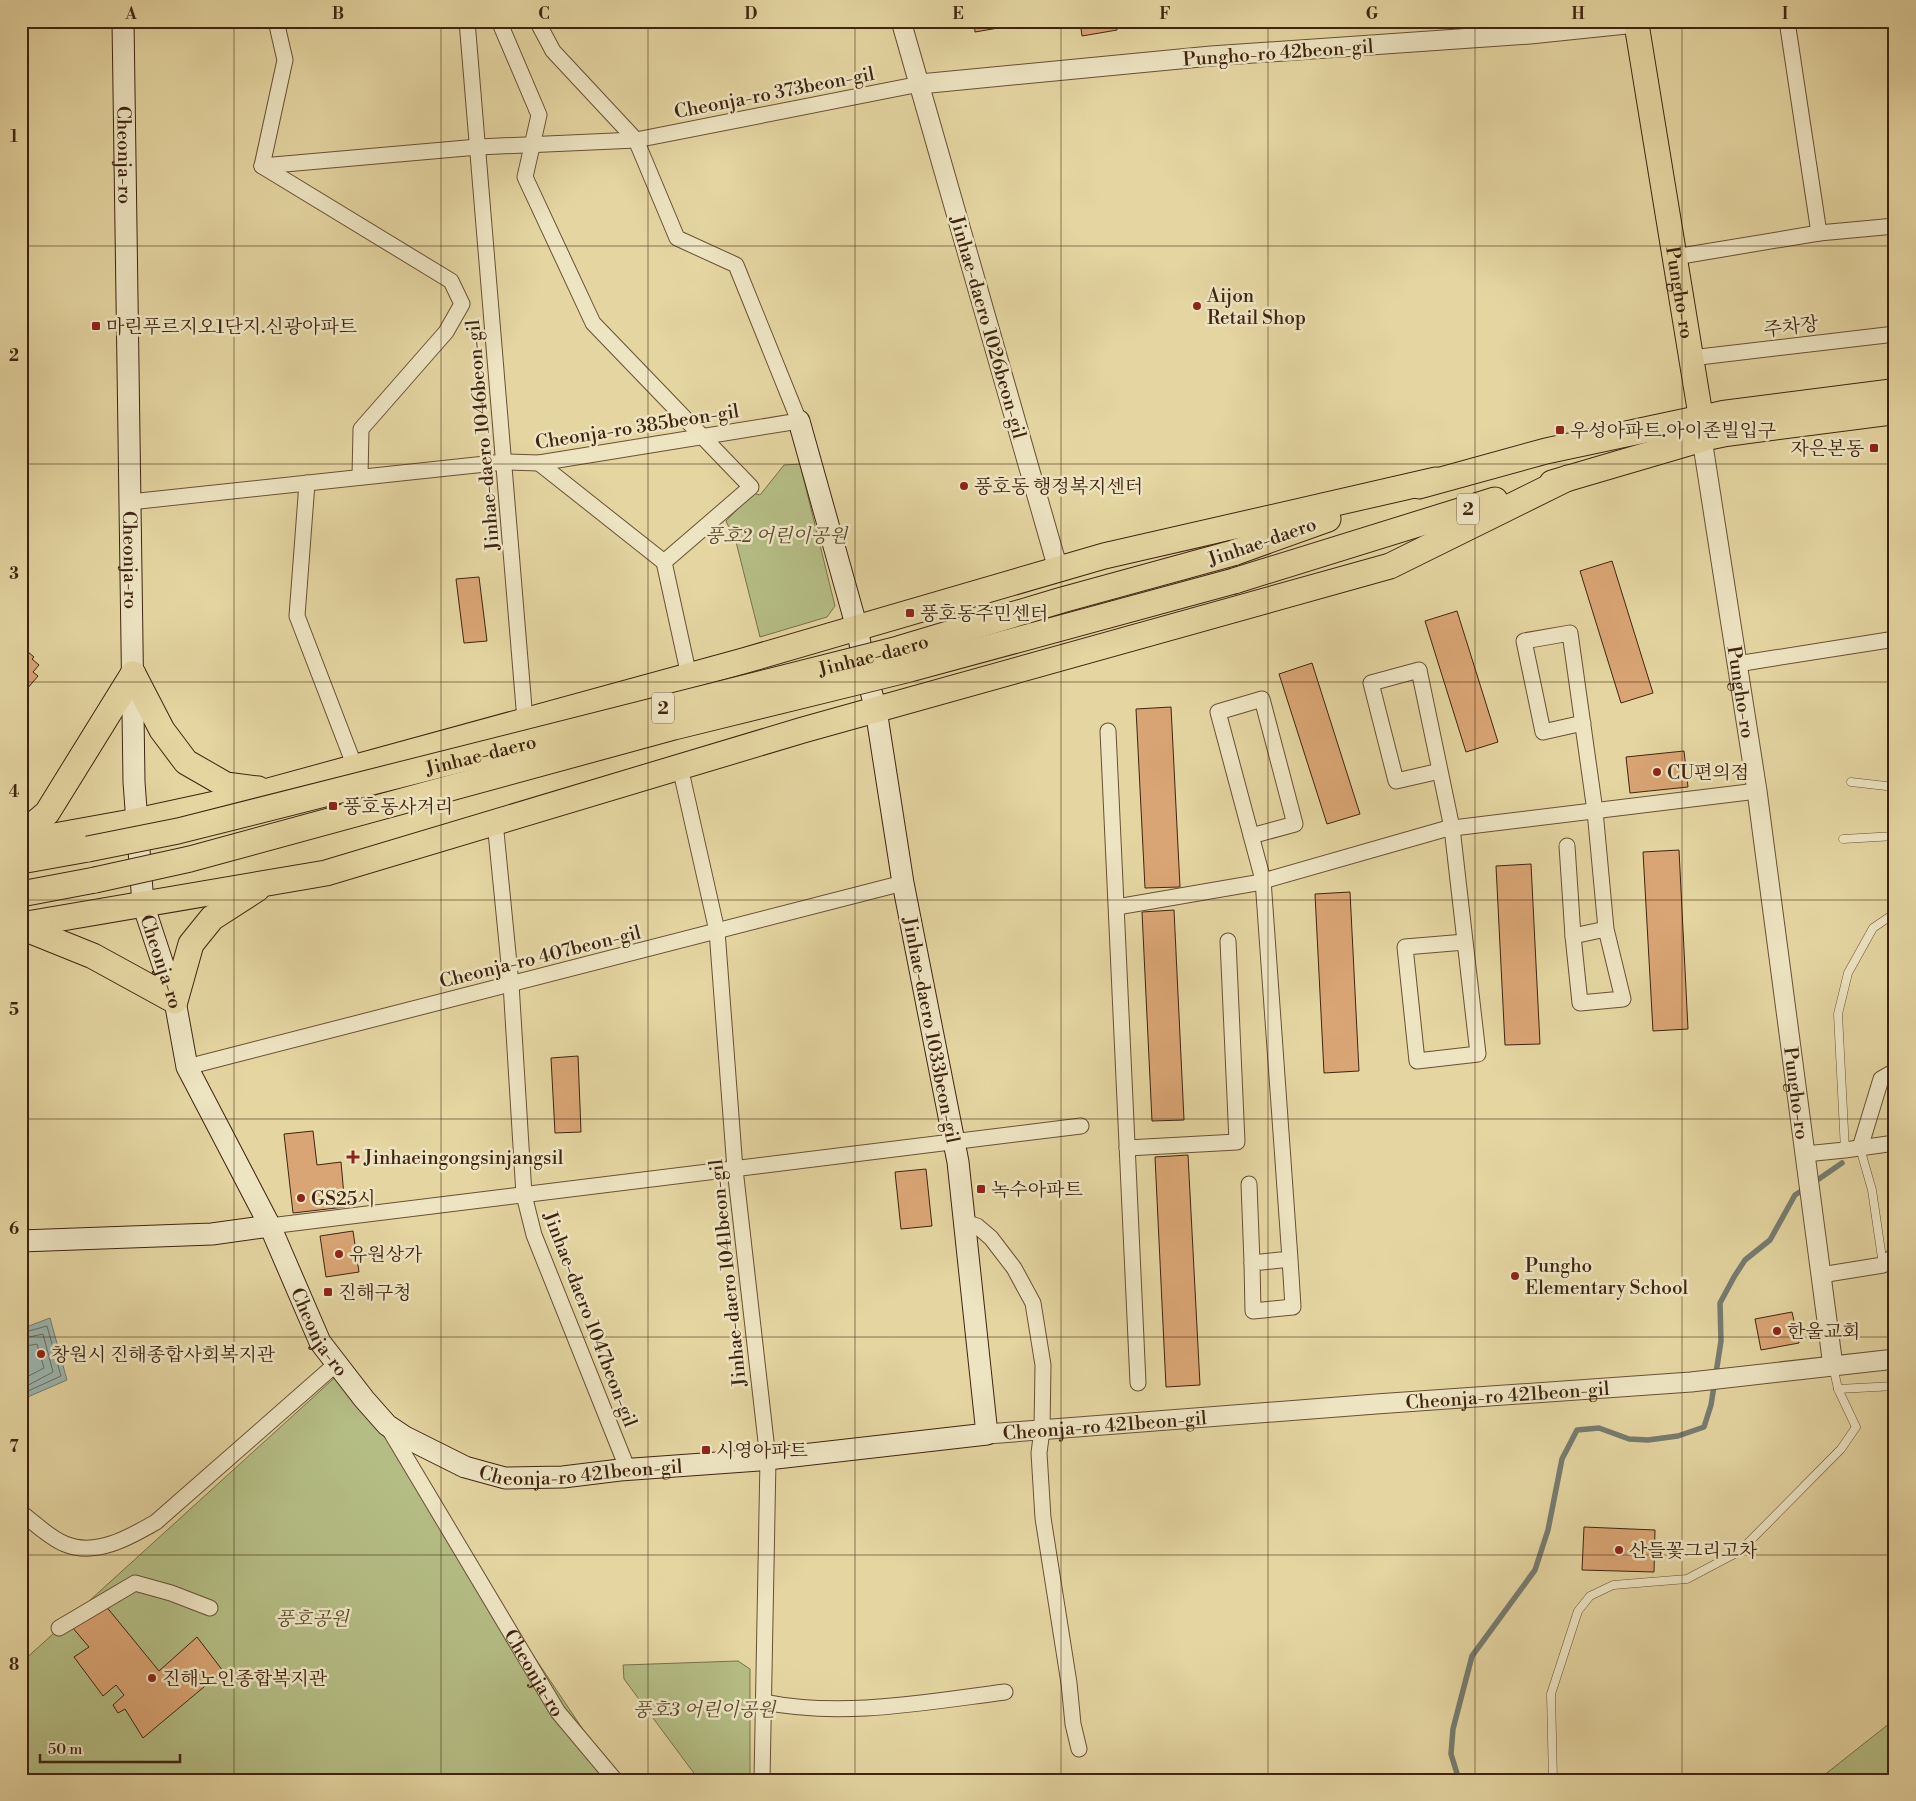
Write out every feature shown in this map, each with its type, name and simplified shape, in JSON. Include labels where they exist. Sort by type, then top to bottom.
[{"type":"highway","name":"Jinhae-daero","points":[[21,894],[190,859],[674,726],[910,669],[1234,581],[1568,478],[1702,428]]},
{"type":"highway","name":"Jinhae-daero","points":[[21,861],[178,831],[898,649],[1062,600],[1233,553],[1436,480],[1546,451],[1702,428]]},
{"type":"highway","points":[[21,926],[326,872],[876,710],[1390,566],[1568,478]]},
{"type":"highway","points":[[21,842],[137,821],[268,791],[689,676],[1104,556],[1436,480]]},
{"type":"highway","points":[[132,674],[162,730],[186,762],[226,785],[268,791]]},
{"type":"highway","points":[[21,834],[47,813],[132,674]]},
{"type":"highway","points":[[21,926],[93,956],[175,1002],[189,952],[196,938],[212,918],[268,883]]},
{"type":"main road","name":"Cheonja-ro","points":[[123,21],[134,782],[143,904],[175,1002],[187,1067],[270,1226],[320,1342],[364,1399],[387,1425]]},
{"type":"main road","name":"Pungho-ro","points":[[1636,22],[1702,428]]},
{"type":"main road","name":"Jinhae-daero","points":[[1702,428],[1723,413],[1895,392]]},
{"type":"main road","name":"Jinhae-daero","points":[[1702,428],[1726,434],[1895,412]]},
{"type":"main road","name":"Jinhae-daero 1033beon-gil","points":[[799,420],[857,628],[865,670],[876,710],[903,883],[954,1143],[987,1434]]},
{"type":"main road","points":[[21,1241],[212,1234],[270,1226]]},
{"type":"main road","name":"Cheonja-ro 421beon-gil","points":[[387,1425],[405,1437],[465,1467],[505,1478],[563,1477],[768,1459],[987,1434]]},
{"type":"street","points":[[276,21],[285,60],[262,166],[451,281],[462,304],[446,332],[361,429],[360,477]]},
{"type":"street","name":"Jinhae-daero 1046beon-gil","points":[[467,21],[525,720]]},
{"type":"street","points":[[498,21],[539,115],[525,177],[593,322],[751,487],[664,562]]},
{"type":"street","points":[[537,21],[553,51],[636,140],[677,238],[736,264],[799,420]]},
{"type":"street","name":"Jinhae-daero 1026beon-gil","points":[[901,21],[1058,569]]},
{"type":"street","points":[[1787,21],[1819,233]]},
{"type":"street","name":"Pungho-ro 42beon-gil","points":[[920,84],[1211,56],[1530,34],[1636,22]]},
{"type":"street","name":"Cheonja-ro 373beon-gil","points":[[262,166],[478,147],[636,140],[920,84]]},
{"type":"street","points":[[1674,257],[1819,233],[1895,226]]},
{"type":"street","name":"주차장","points":[[1691,358],[1895,334]]},
{"type":"street","name":"Cheonja-ro 385beon-gil","points":[[130,502],[504,462],[539,463],[799,420]]},
{"type":"street","name":"Pungho-ro","points":[[1702,428],[1757,792],[1832,1366]]},
{"type":"street","points":[[539,463],[664,562],[689,676]]},
{"type":"street","points":[[307,483],[298,616],[355,767]]},
{"type":"street","points":[[1567,846],[1580,1003],[1624,999],[1606,929],[1596,811],[1570,633],[1524,641],[1543,732],[1583,723]]},
{"type":"street","points":[[1737,664],[1895,639]]},
{"type":"street","points":[[1440,771],[1396,781],[1370,683],[1419,670],[1452,828],[1478,1054],[1417,1061],[1405,947],[1465,942]]},
{"type":"street","points":[[1249,1184],[1253,1311],[1293,1306],[1263,880],[1251,836],[1218,712],[1262,699],[1295,824],[1251,836]]},
{"type":"street","points":[[1108,731],[1138,1383]]},
{"type":"street","name":"Jinhae-daero 1041beon-gil","points":[[680,767],[717,931],[735,1169],[768,1459],[762,1780]]},
{"type":"street","points":[[1117,907],[1263,880],[1452,828],[1757,792]]},
{"type":"street","name":"Jinhae-daero 1047beon-gil","points":[[495,822],[511,984],[524,1195],[534,1235],[628,1470]]},
{"type":"street","name":"Cheonja-ro 407beon-gil","points":[[187,1067],[903,883]]},
{"type":"street","points":[[1573,936],[1606,929]]},
{"type":"street","points":[[1127,1148],[1237,1142],[1228,941]]},
{"type":"street","points":[[1852,1149],[1881,1079],[1895,1070]]},
{"type":"street","points":[[270,1226],[1081,1126]]},
{"type":"street","points":[[1805,1154],[1895,1143]]},
{"type":"street","points":[[964,1222],[977,1226],[991,1238],[1014,1268],[1033,1303],[1043,1365],[1042,1430],[1039,1453],[1043,1518],[1069,1683],[1073,1724],[1079,1750]]},
{"type":"street","points":[[1821,1275],[1883,1265],[1895,1255]]},
{"type":"street","points":[[1252,1263],[1290,1259]]},
{"type":"street","name":"Cheonja-ro 421beon-gil","points":[[987,1434],[1691,1382],[1895,1359]]},
{"type":"street","points":[[21,1515],[24,1515],[66,1544],[89,1549],[130,1536],[156,1522],[336,1364]]},
{"type":"street","name":"Cheonja-ro","points":[[387,1425],[558,1712],[615,1780]]},
{"type":"street","points":[[59,1628],[135,1583],[171,1593],[210,1608]]},
{"type":"street","points":[[764,1702],[791,1707],[842,1708],[906,1704],[1005,1692]]},
{"type":"lane","points":[[1851,782],[1895,787]]},
{"type":"lane","points":[[1843,839],[1895,836]]},
{"type":"lane","points":[[1883,1265],[1872,1190],[1852,1149],[1838,1014],[1848,973],[1873,928],[1895,913]]},
{"type":"lane","points":[[1553,1780],[1551,1694],[1578,1611],[1590,1596],[1613,1585],[1687,1580],[1740,1551],[1841,1449],[1856,1427],[1838,1389],[1832,1366]]},
{"type":"lane","points":[[1838,1389],[1895,1386]]},
{"type":"green space","name":"풍호2 어린이공원","points":[[800,464],[835,606],[827,617],[760,637],[736,542],[726,521],[753,493],[760,495],[784,465]]},
{"type":"green space","name":"풍호공원","points":[[342,1371],[617,1780],[21,1780],[21,1663]]},
{"type":"green space","name":"풍호3 어린이공원","points":[[738,1661],[750,1669],[750,1780],[699,1780],[624,1679],[623,1665]]},
{"type":"green space","points":[[1895,1719],[1895,1780],[1818,1780]]},
{"type":"water","name":"창원시 진해종합사회복지관","points":[[50,1318],[67,1380],[30,1396],[21,1404],[21,1329]]},
{"type":"building","points":[[974,21],[1009,21],[1010,26],[975,32]]},
{"type":"building","points":[[1080,21],[1116,21],[1117,30],[1082,36]]},
{"type":"building","points":[[1204,21],[1240,21],[1240,22],[1205,28]]},
{"type":"building","points":[[1612,561],[1653,693],[1621,703],[1580,571]]},
{"type":"building","points":[[479,577],[487,641],[464,643],[456,579]]},
{"type":"building","points":[[1457,611],[1498,742],[1466,752],[1425,621]]},
{"type":"building","points":[[21,646],[34,657],[32,659],[39,665],[33,672],[38,676],[21,696]]},
{"type":"building","points":[[1312,663],[1360,814],[1327,824],[1279,674]]},
{"type":"building","points":[[1171,707],[1180,887],[1145,888],[1136,709]]},
{"type":"building","name":"CU편의점","points":[[1684,751],[1688,787],[1630,793],[1626,757]]},
{"type":"building","points":[[1679,850],[1688,1029],[1653,1031],[1643,852]]},
{"type":"building","points":[[1531,864],[1540,1044],[1505,1045],[1496,866]]},
{"type":"building","points":[[1350,892],[1359,1071],[1324,1073],[1315,894]]},
{"type":"building","points":[[1174,910],[1184,1120],[1152,1121],[1142,912]]},
{"type":"building","points":[[578,1056],[581,1132],[555,1133],[551,1058]]},
{"type":"building","points":[[313,1131],[317,1165],[341,1162],[345,1207],[293,1213],[284,1134]]},
{"type":"building","points":[[1188,1155],[1200,1385],[1166,1387],[1155,1157]]},
{"type":"building","points":[[926,1169],[932,1226],[901,1229],[895,1172]]},
{"type":"building","name":"유원상가","points":[[353,1231],[359,1272],[326,1277],[320,1236]]},
{"type":"building","name":"한울교회","points":[[1792,1312],[1799,1343],[1761,1350],[1755,1319]]},
{"type":"building","name":"산들꽃그리고차","points":[[1584,1527],[1655,1530],[1654,1572],[1582,1570]]},
{"type":"building","name":"진해노인종합복지관","points":[[105,1605],[159,1671],[197,1637],[223,1671],[143,1738],[125,1709],[118,1713],[113,1705],[124,1695],[116,1685],[103,1696],[74,1657],[89,1647],[72,1627]]},
{"type":"waterway","points":[[1813,1183],[1842,1163]]},
{"type":"waterway","points":[[1459,1780],[1451,1754],[1453,1729],[1472,1656],[1535,1570],[1548,1530],[1562,1459],[1577,1430],[1599,1428],[1629,1439],[1648,1440],[1678,1436],[1704,1427],[1711,1405],[1721,1341],[1720,1303],[1745,1260],[1770,1240],[1795,1195],[1806,1188]]},
{"type":"place","name":"Aijon Retail Shop","points":[[1197,306]]},
{"type":"place","name":"마린푸르지오1단지.신광아파트","points":[[96,326]]},
{"type":"place","name":"우성아파트.아이존빌입구","points":[[1560,430]]},
{"type":"place","name":"자은본동","points":[[1874,448]]},
{"type":"place","name":"풍호동 행정복지센터","points":[[964,486]]},
{"type":"place","name":"풍호동주민센터","points":[[910,613]]},
{"type":"place","name":"CU편의점","points":[[1657,772]]},
{"type":"place","name":"풍호동사거리","points":[[333,806]]},
{"type":"place","name":"Jinhaeingongsinjangsil","points":[[353,1157]]},
{"type":"place","name":"녹수아파트","points":[[981,1189]]},
{"type":"place","name":"GS25시","points":[[301,1198]]},
{"type":"place","name":"유원상가","points":[[339,1254]]},
{"type":"place","name":"Pungho Elementary School","points":[[1515,1276]]},
{"type":"place","name":"진해구청","points":[[328,1292]]},
{"type":"place","name":"한울교회","points":[[1777,1331]]},
{"type":"place","name":"창원시 진해종합사회복지관","points":[[41,1354]]},
{"type":"place","name":"시영아파트","points":[[706,1450]]},
{"type":"place","name":"산들꽃그리고차","points":[[1619,1550]]},
{"type":"place","name":"진해노인종합복지관","points":[[152,1678]]}]
